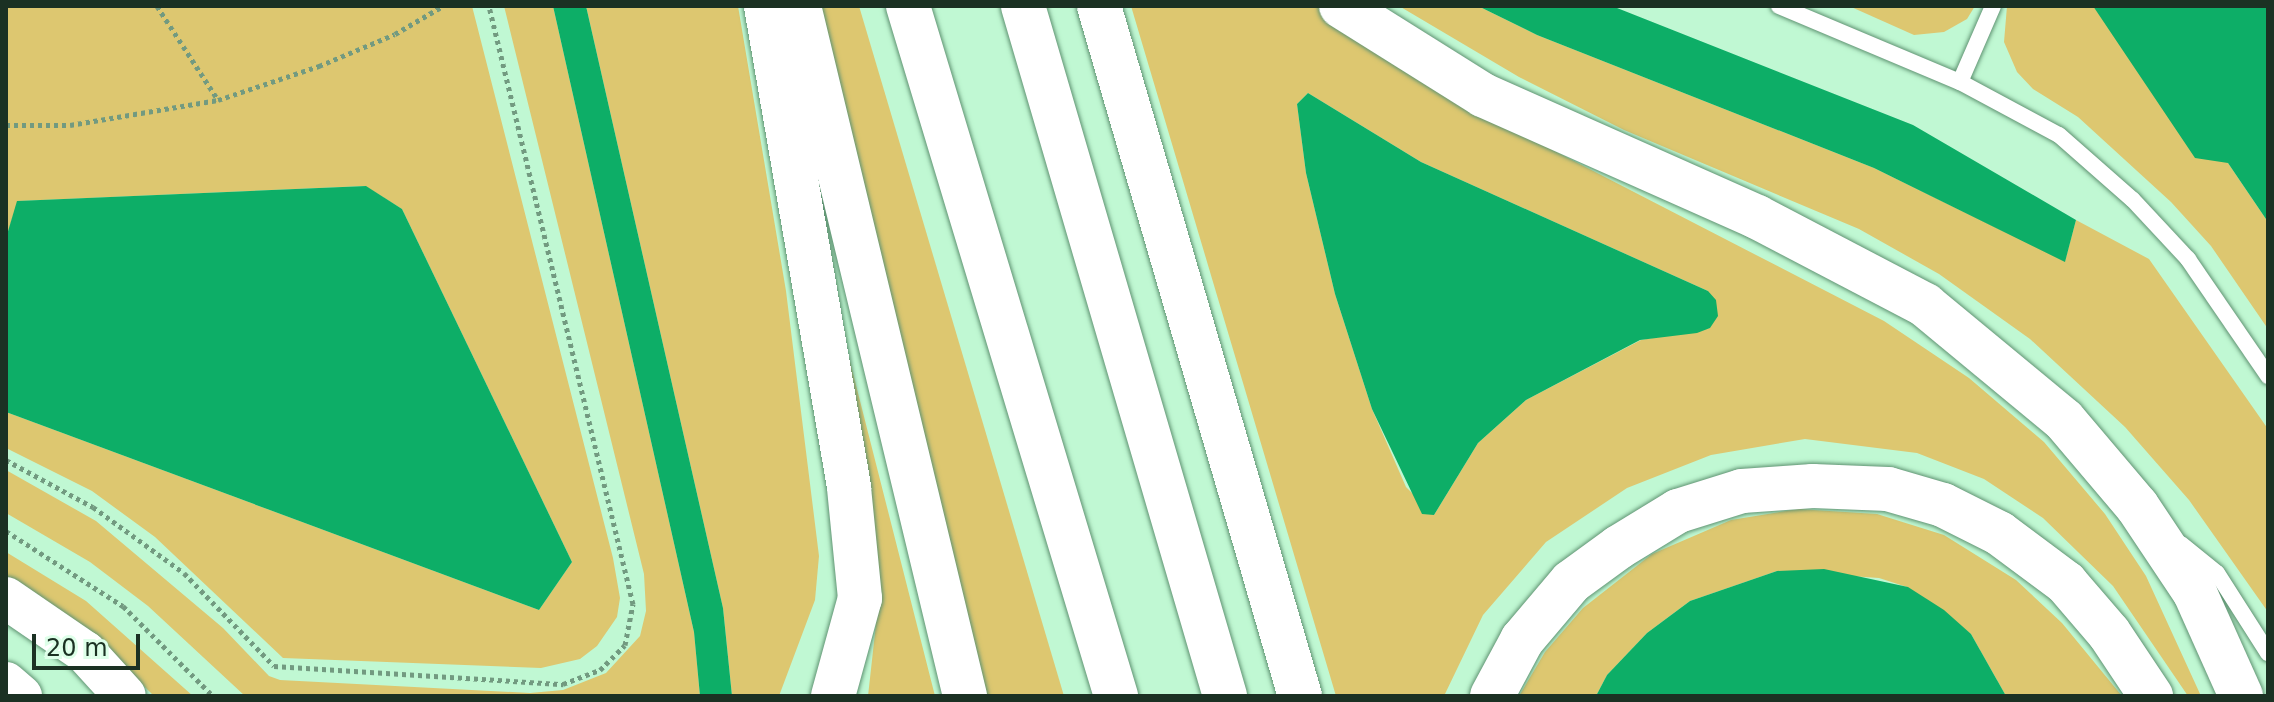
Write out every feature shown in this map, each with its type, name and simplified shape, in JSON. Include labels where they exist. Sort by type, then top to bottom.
[{"type":"highway","points":[[766,6],[849,488],[857,566],[860,598],[833,696]]},
{"type":"highway","points":[[799,6],[944,609],[951,681]]},
{"type":"highway","points":[[908,6],[1116,696]]},
{"type":"highway","points":[[1023,6],[1225,696]]},
{"type":"highway","points":[[1099,6],[1300,696]]},
{"type":"highway","points":[[1341,6],[1483,95],[1757,217],[1925,305],[2064,420],[2137,506],[2195,593],[2241,696]]},
{"type":"highway","points":[[1492,696],[1522,640],[1571,582],[1619,547],[1678,511],[1742,491],[1813,486],[1888,489],[1943,505],[1999,533],[2066,583],[2109,633],[2151,696]]},
{"type":"street","points":[[6,598],[85,652],[125,696]]},
{"type":"street","points":[[6,683],[21,696]]},
{"type":"lane","points":[[1779,6],[1960,82],[2059,135],[2133,200],[2188,259],[2268,376]]},
{"type":"lane","points":[[1960,82],[1993,6]]},
{"type":"lane","points":[[2137,506],[2217,573],[2268,653]]},
{"type":"path","points":[[157,6],[218,100]]},
{"type":"path","points":[[6,125],[70,125],[218,100],[319,66],[395,34],[443,6]]},
{"type":"path","points":[[6,460],[93,507],[184,573],[274,666],[563,684],[600,670],[625,645],[633,604],[489,6]]},
{"type":"path","points":[[6,531],[123,606],[213,696]]},
{"type":"shaded area","points":[[6,6],[472,6],[613,558],[620,598],[617,617],[597,646],[580,659],[541,668],[283,658],[155,537],[92,491],[6,448],[6,412],[539,610],[572,562],[402,209],[365,186],[18,201],[6,238]]},
{"type":"shaded area","points":[[504,6],[553,6],[694,632],[700,696],[245,696],[148,606],[90,562],[6,513],[6,470],[96,521],[223,628],[269,676],[280,680],[530,693],[563,690],[606,673],[640,636],[646,611],[644,574]]},
{"type":"shaded area","points":[[553,6],[586,6],[723,608],[732,696],[700,696],[694,632]]},
{"type":"shaded area","points":[[586,6],[738,6],[786,291],[819,556],[815,600],[779,696],[732,696],[723,608]]},
{"type":"shaded area","points":[[817,6],[859,6],[1064,696],[979,696]]},
{"type":"shaded area","points":[[1131,6],[1318,6],[1407,71],[1475,110],[1884,321],[1969,378],[2044,442],[2105,514],[2146,576],[2201,696],[2188,696],[2113,586],[2043,518],[1984,479],[1917,453],[1805,439],[1711,455],[1627,488],[1546,542],[1483,615],[1444,696],[1336,696]],"holes":[[[1308,93],[1421,162],[1708,291],[1710,328],[1641,340],[1526,400],[1478,443],[1434,515],[1406,487],[1372,409],[1335,294],[1306,173],[1297,104]]]},
{"type":"shaded area","points":[[1399,6],[1478,6],[1537,35],[1874,168],[2065,261],[2076,220],[2149,259],[2268,429],[2268,612],[2189,500],[2125,427],[2030,339],[1939,274],[1859,229],[1624,130],[1519,77]]},
{"type":"shaded area","points":[[1478,6],[1612,6],[1913,125],[2076,220],[2065,262],[1874,168],[1537,35]]},
{"type":"shaded area","points":[[1849,6],[1975,6],[1967,19],[1944,32],[1914,35]]},
{"type":"shaded area","points":[[2007,6],[2093,6],[2228,163],[2268,222],[2268,329],[2211,246],[2171,202],[2078,117],[2033,89],[2017,72],[2004,42]]},
{"type":"shaded area","points":[[2093,6],[2268,6],[2268,222],[2228,163],[2195,158]]},
{"type":"shaded area","points":[[1308,93],[1421,162],[1708,291],[1716,300],[1718,316],[1710,328],[1697,333],[1640,340],[1526,400],[1478,443],[1434,515],[1422,514],[1372,409],[1335,294],[1306,173],[1297,104]]},
{"type":"shaded area","points":[[366,186],[402,209],[572,562],[539,610],[6,412],[6,238],[17,201]]},
{"type":"shaded area","points":[[843,334],[935,696],[868,696],[878,606]]},
{"type":"shaded area","points":[[1798,509],[1877,514],[1944,535],[2016,580],[2062,623],[2122,696],[2006,696],[1971,634],[1907,587],[1879,578],[1777,571],[1690,601],[1647,633],[1607,675],[1596,696],[1519,696],[1545,652],[1583,608],[1652,554],[1731,520]]},
{"type":"shaded area","points":[[6,552],[86,601],[193,696],[154,696],[93,636],[6,578]]},
{"type":"shaded area","points":[[1824,569],[1908,587],[1944,610],[1971,634],[2006,696],[1596,696],[1607,675],[1647,633],[1690,601],[1777,571]]}]
